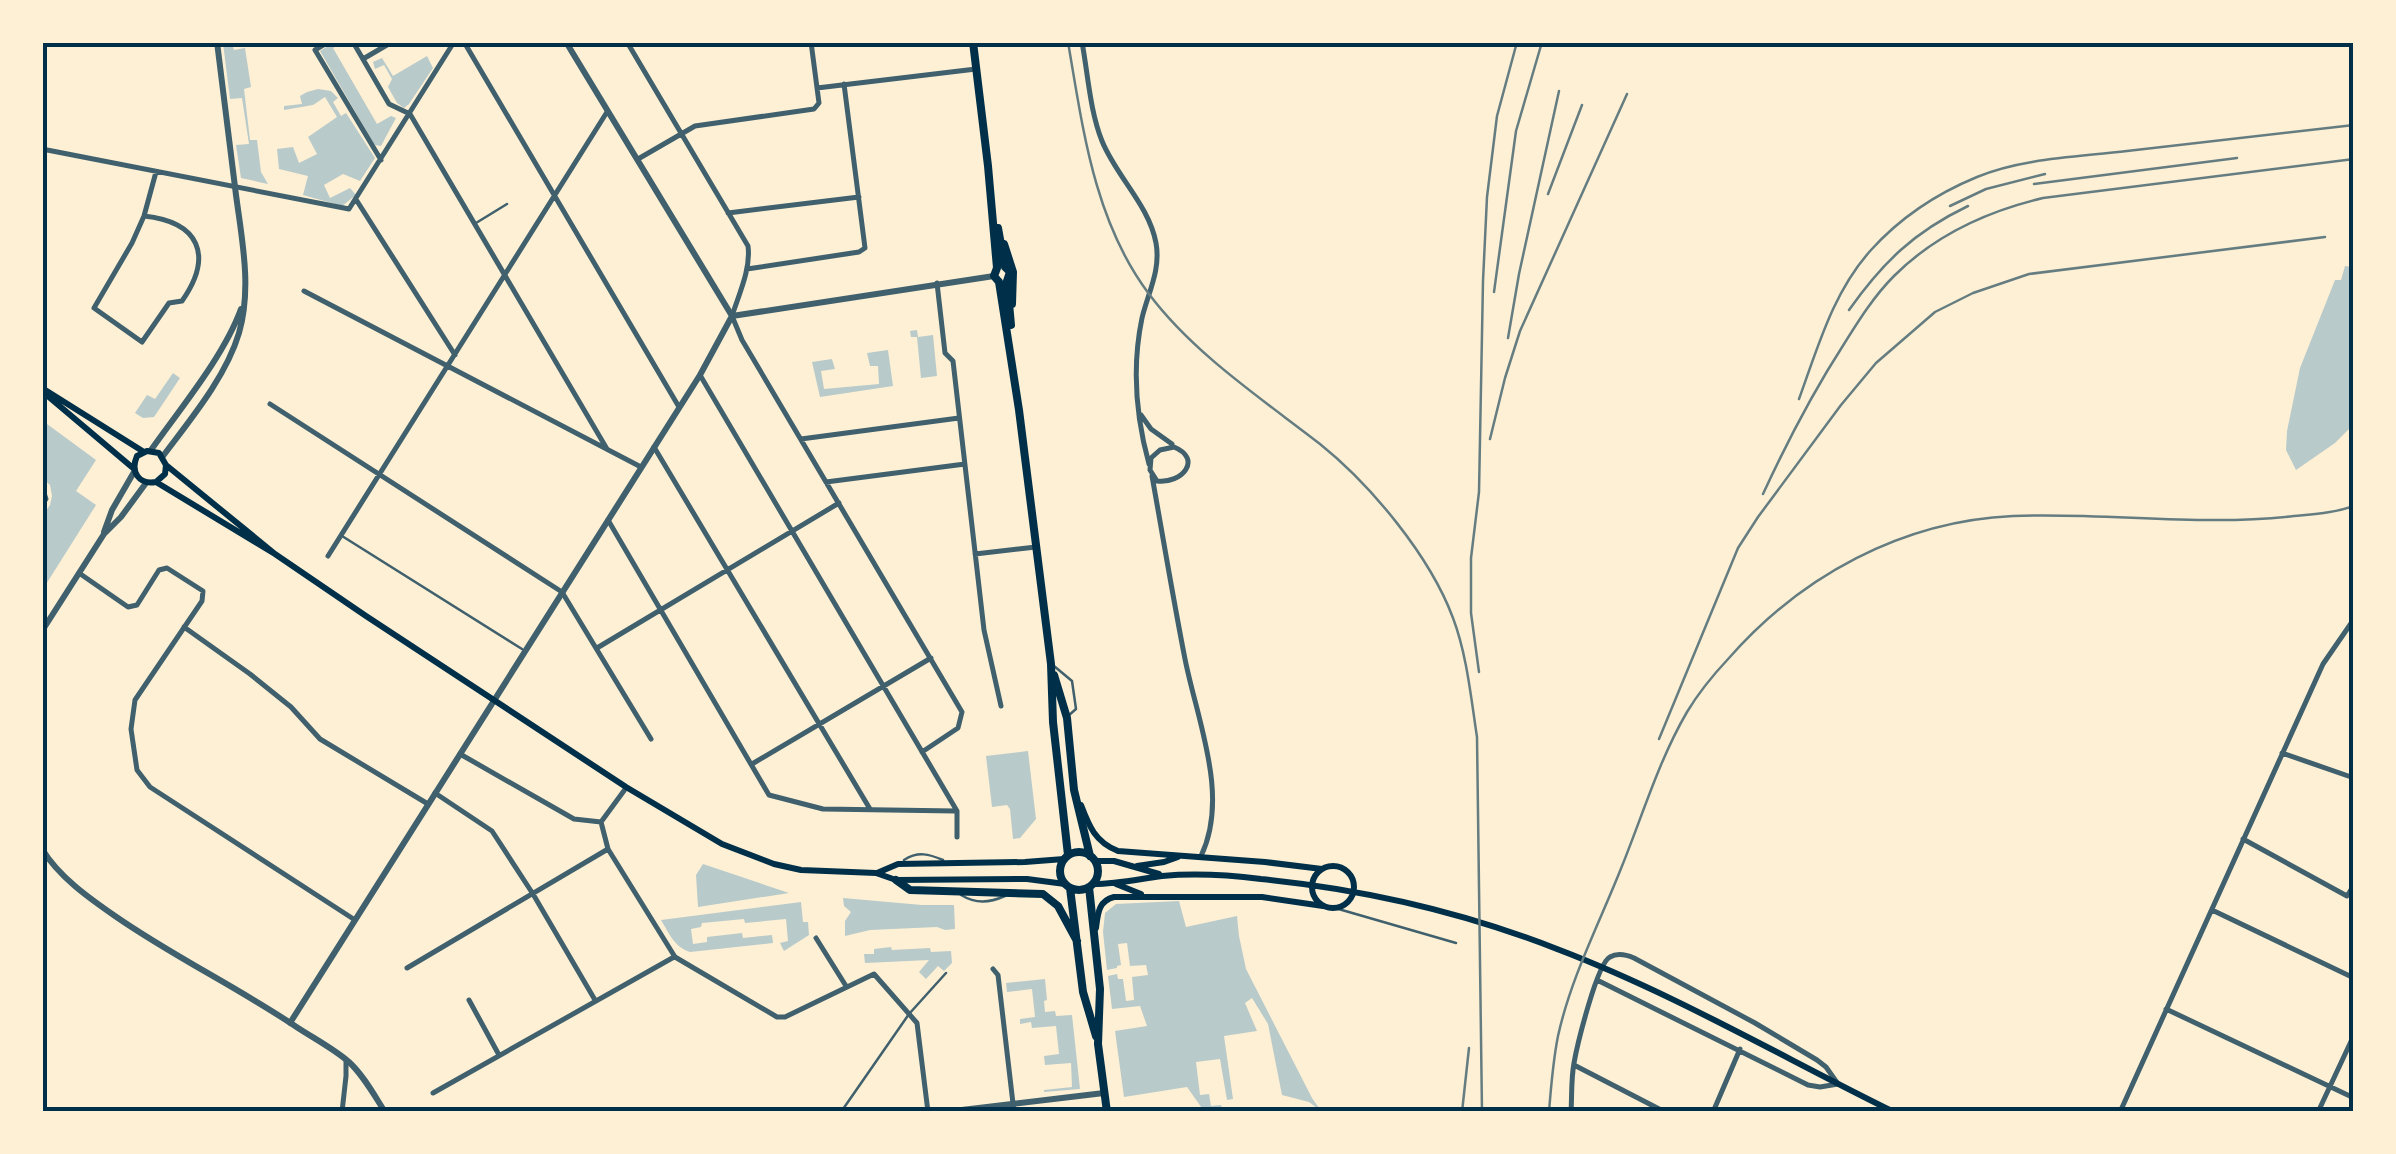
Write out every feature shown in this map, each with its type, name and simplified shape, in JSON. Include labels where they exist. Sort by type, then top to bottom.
[{"type":"main road","points":[[973,42],[1051,664],[1066,857],[1059,872],[1067,886],[1083,992],[1098,1044]]},
{"type":"main road","points":[[988,166],[1017,394]]},
{"type":"main road","points":[[998,231],[1013,272],[1010,320]]},
{"type":"main road","points":[[42,390],[147,451],[163,456],[164,474],[156,482]]},
{"type":"main road","points":[[42,390],[134,470],[139,479],[156,482],[275,554],[626,787],[700,832],[748,855],[801,870],[829,873],[876,874],[896,880],[1026,879],[1081,890],[1165,876],[1259,878],[1334,889],[1451,914],[1604,968],[1894,1112]]},
{"type":"main road","points":[[134,470],[135,460],[147,451]]},
{"type":"main road","points":[[166,465],[275,554]]},
{"type":"main road","points":[[1051,664],[1067,718],[1074,790],[1098,872],[1092,886],[1100,990],[1098,1044],[1107,1112]]},
{"type":"main road","points":[[1074,790],[1091,830],[1106,846],[1126,852],[1340,868],[1352,880],[1354,891],[1347,903],[1335,908],[1262,897],[1114,897],[1106,900],[1098,912],[1094,938]]},
{"type":"main road","points":[[876,874],[898,864],[1025,862],[1080,852],[1165,876]]},
{"type":"main road","points":[[1131,866],[1179,856]]},
{"type":"main road","points":[[1322,869],[1312,886],[1314,897],[1323,906]]},
{"type":"main road","points":[[896,880],[910,890],[1036,893],[1049,897],[1077,941]]},
{"type":"main road","points":[[1114,884],[1147,896]]},
{"type":"street","points":[[163,456],[230,357],[241,325],[246,288],[217,42]]},
{"type":"street","points":[[328,42],[315,50],[381,160]]},
{"type":"street","points":[[353,42],[389,104],[410,114],[606,448]]},
{"type":"street","points":[[363,59],[392,42]]},
{"type":"street","points":[[42,149],[350,209],[454,42]]},
{"type":"street","points":[[464,42],[679,408]]},
{"type":"street","points":[[566,42],[732,316],[742,340],[962,712],[958,728],[922,752]]},
{"type":"street","points":[[290,1022],[700,375],[732,316],[747,269],[748,246],[627,42]]},
{"type":"street","points":[[636,160],[695,126],[814,110],[819,103],[811,42]]},
{"type":"street","points":[[1082,42],[1102,141],[1151,226],[1156,242],[1156,274],[1142,317],[1137,394],[1186,663],[1207,750],[1211,820],[1200,856]]},
{"type":"street","points":[[817,88],[976,69]]},
{"type":"street","points":[[747,269],[865,248],[844,84]]},
{"type":"street","points":[[328,556],[607,112]]},
{"type":"street","points":[[144,216],[161,218],[188,232],[198,246],[200,259],[187,295],[168,303],[142,342],[94,308],[144,216],[156,172]]},
{"type":"street","points":[[728,212],[859,197]]},
{"type":"street","points":[[356,200],[455,354]]},
{"type":"street","points":[[732,316],[1000,274]]},
{"type":"street","points":[[937,283],[945,353],[952,360],[984,630],[1000,706]]},
{"type":"street","points":[[147,451],[233,328],[246,288]]},
{"type":"street","points":[[304,291],[642,467]]},
{"type":"street","points":[[700,375],[957,811],[957,837]]},
{"type":"street","points":[[270,404],[562,592],[650,739]]},
{"type":"street","points":[[1141,414],[1160,437],[1180,448],[1188,461],[1184,473],[1172,481],[1157,481],[1152,476]]},
{"type":"street","points":[[801,440],[959,418]]},
{"type":"street","points":[[654,447],[870,810]]},
{"type":"street","points":[[1149,464],[1160,450],[1180,448]]},
{"type":"street","points":[[826,482],[965,464]]},
{"type":"street","points":[[104,534],[134,470]]},
{"type":"street","points":[[42,631],[104,534],[146,483]]},
{"type":"street","points":[[42,487],[46,498],[42,504]]},
{"type":"street","points":[[596,648],[838,503]]},
{"type":"street","points":[[608,520],[770,795],[823,809],[957,811]]},
{"type":"street","points":[[975,554],[1036,547]]},
{"type":"street","points":[[78,572],[128,607],[137,605],[159,570],[167,568],[203,591],[202,601],[135,700],[131,729],[137,770],[150,788],[355,920]]},
{"type":"street","points":[[2121,1111],[2323,664],[2354,619]]},
{"type":"street","points":[[184,628],[250,674],[320,739],[428,804]]},
{"type":"street","points":[[751,764],[930,658]]},
{"type":"street","points":[[2282,753],[2354,778]]},
{"type":"street","points":[[460,754],[574,819],[601,822]]},
{"type":"street","points":[[601,822],[626,787]]},
{"type":"street","points":[[435,793],[492,831],[596,1001]]},
{"type":"street","points":[[601,822],[608,849],[675,956],[777,1018],[874,974],[917,1023],[928,1112]]},
{"type":"street","points":[[2243,839],[2346,896],[2354,885]]},
{"type":"street","points":[[407,968],[608,849]]},
{"type":"street","points":[[42,850],[94,901],[146,938],[346,1059],[385,1112]]},
{"type":"street","points":[[2211,910],[2354,978]]},
{"type":"street","points":[[816,938],[846,986]]},
{"type":"street","points":[[1571,1112],[1574,1065],[1597,980],[1609,957],[1616,955],[1634,958],[1754,1022],[1818,1060],[1838,1084],[1808,1085],[1597,980]]},
{"type":"street","points":[[432,1093],[675,956]]},
{"type":"street","points":[[993,969],[998,975],[1014,1108]]},
{"type":"street","points":[[469,1000],[499,1055]]},
{"type":"street","points":[[2166,1009],[2354,1098]]},
{"type":"street","points":[[2318,1112],[2354,1036]]},
{"type":"street","points":[[1714,1112],[1740,1050]]},
{"type":"street","points":[[342,1112],[346,1059]]},
{"type":"street","points":[[1574,1065],[1665,1112]]},
{"type":"street","points":[[944,1112],[1014,1108],[1104,1093]]},
{"type":"lane","points":[[474,224],[507,204]]},
{"type":"lane","points":[[341,536],[525,650]]},
{"type":"lane","points":[[1051,664],[1072,682],[1076,709],[1067,718]]},
{"type":"lane","points":[[1335,908],[1456,943]]},
{"type":"lane","points":[[841,1112],[909,1014],[946,973]]},
{"type":"shaded area","points":[[223,43],[232,43],[234,50],[245,48],[251,87],[244,89],[250,140],[257,140],[261,172],[268,184],[241,178],[236,145],[249,144],[242,98],[230,99]]},
{"type":"shaded area","points":[[333,43],[342,43],[333,48],[377,124],[391,116],[396,118],[381,146],[371,139],[320,51]]},
{"type":"shaded area","points":[[427,56],[433,68],[404,108],[388,87],[392,79],[384,65],[375,69],[373,62],[382,58],[393,76]]},
{"type":"shaded area","points":[[318,89],[331,91],[338,98],[333,102],[341,116],[346,113],[375,158],[360,181],[343,174],[324,185],[330,198],[350,188],[356,195],[342,206],[303,195],[308,176],[279,169],[277,149],[293,147],[299,163],[317,154],[308,137],[337,117],[325,97],[313,105],[284,110],[284,106],[302,104],[300,96]]},
{"type":"shaded area","points":[[2345,266],[2353,267],[2353,425],[2296,470],[2286,450],[2300,368],[2335,280],[2341,280]]},
{"type":"shaded area","points":[[917,330],[918,337],[933,335],[937,376],[921,378],[917,337],[911,337],[910,331]]},
{"type":"shaded area","points":[[888,350],[893,386],[820,397],[812,362],[832,359],[835,369],[821,371],[824,389],[879,384],[878,366],[870,366],[867,353]]},
{"type":"shaded area","points":[[173,373],[180,378],[154,417],[143,418],[135,413],[147,395],[155,399]]},
{"type":"shaded area","points":[[43,421],[96,460],[76,491],[96,505],[43,589],[43,515],[52,496],[50,485],[43,479]]},
{"type":"shaded area","points":[[1028,751],[1036,819],[1020,838],[1013,839],[1010,809],[1007,805],[992,807],[986,756]]},
{"type":"shaded area","points":[[703,864],[789,893],[698,907],[696,875]]},
{"type":"shaded area","points":[[843,898],[954,905],[955,929],[870,930],[845,936],[845,921],[851,912],[844,906]]},
{"type":"shaded area","points":[[1179,901],[1186,927],[1237,916],[1246,969],[1321,1111],[1309,1102],[1282,1095],[1268,1024],[1252,998],[1245,1003],[1257,1031],[1224,1036],[1233,1099],[1227,1100],[1220,1059],[1196,1062],[1200,1095],[1209,1094],[1211,1106],[1221,1105],[1222,1109],[1306,1111],[1204,1111],[1187,1087],[1124,1097],[1115,1031],[1147,1026],[1140,1006],[1112,1009],[1108,976],[1117,974],[1118,979],[1123,979],[1126,1001],[1134,1000],[1132,977],[1148,975],[1146,965],[1130,966],[1127,943],[1118,944],[1121,965],[1107,970],[1105,913],[1116,904]]},
{"type":"shaded area","points":[[801,902],[809,935],[784,951],[780,943],[788,941],[786,919],[702,923],[701,927],[691,929],[693,944],[707,942],[707,937],[742,933],[743,938],[772,935],[773,943],[690,952],[676,943],[661,920]]},
{"type":"shaded area","points":[[891,947],[951,951],[952,963],[944,971],[938,966],[926,979],[919,972],[929,960],[865,963],[864,954]]},
{"type":"shaded area","points":[[1045,979],[1045,1012],[1072,1015],[1080,1089],[1044,1092],[1072,1087],[1071,1063],[1045,1065],[1044,1056],[1059,1054],[1056,1026],[1032,1028],[1031,1022],[1020,1024],[1020,1019],[1035,1017],[1032,989],[1007,992],[1006,983]]},
{"type":"railway","points":[[1068,42],[1094,173],[1103,205],[1130,266],[1167,316],[1207,356],[1320,444],[1359,480],[1397,523],[1430,570],[1453,618],[1465,662],[1477,737],[1482,1112]]},
{"type":"railway","points":[[1479,672],[1471,613],[1471,558],[1479,492],[1487,197],[1497,116],[1517,42]]},
{"type":"railway","points":[[1494,292],[1516,131],[1542,42]]},
{"type":"railway","points":[[1508,338],[1559,91]]},
{"type":"railway","points":[[1490,439],[1520,331],[1627,94]]},
{"type":"railway","points":[[1548,194],[1582,105]]},
{"type":"railway","points":[[1799,399],[1828,321],[1858,266],[1907,217],[1962,183],[2013,166],[2051,159],[2354,125]]},
{"type":"railway","points":[[2034,184],[2237,158]]},
{"type":"railway","points":[[1763,494],[1811,399],[1867,308],[1910,261],[1945,237],[2002,210],[2043,198],[2354,159]]},
{"type":"railway","points":[[1950,206],[1986,189],[2045,174]]},
{"type":"railway","points":[[1849,310],[1901,250],[1931,226],[1968,206]]},
{"type":"railway","points":[[1659,739],[1738,548],[1758,517],[1876,363],[1935,312],[1973,293],[2029,274],[2325,237]]},
{"type":"railway","points":[[1549,1112],[1556,1045],[1570,992],[1668,749],[1687,712],[1712,677],[1788,602],[1856,558],[1932,529],[1972,520],[2048,515],[2259,519],[2354,506]]},
{"type":"railway","points":[[1462,1112],[1469,1048]]}]
